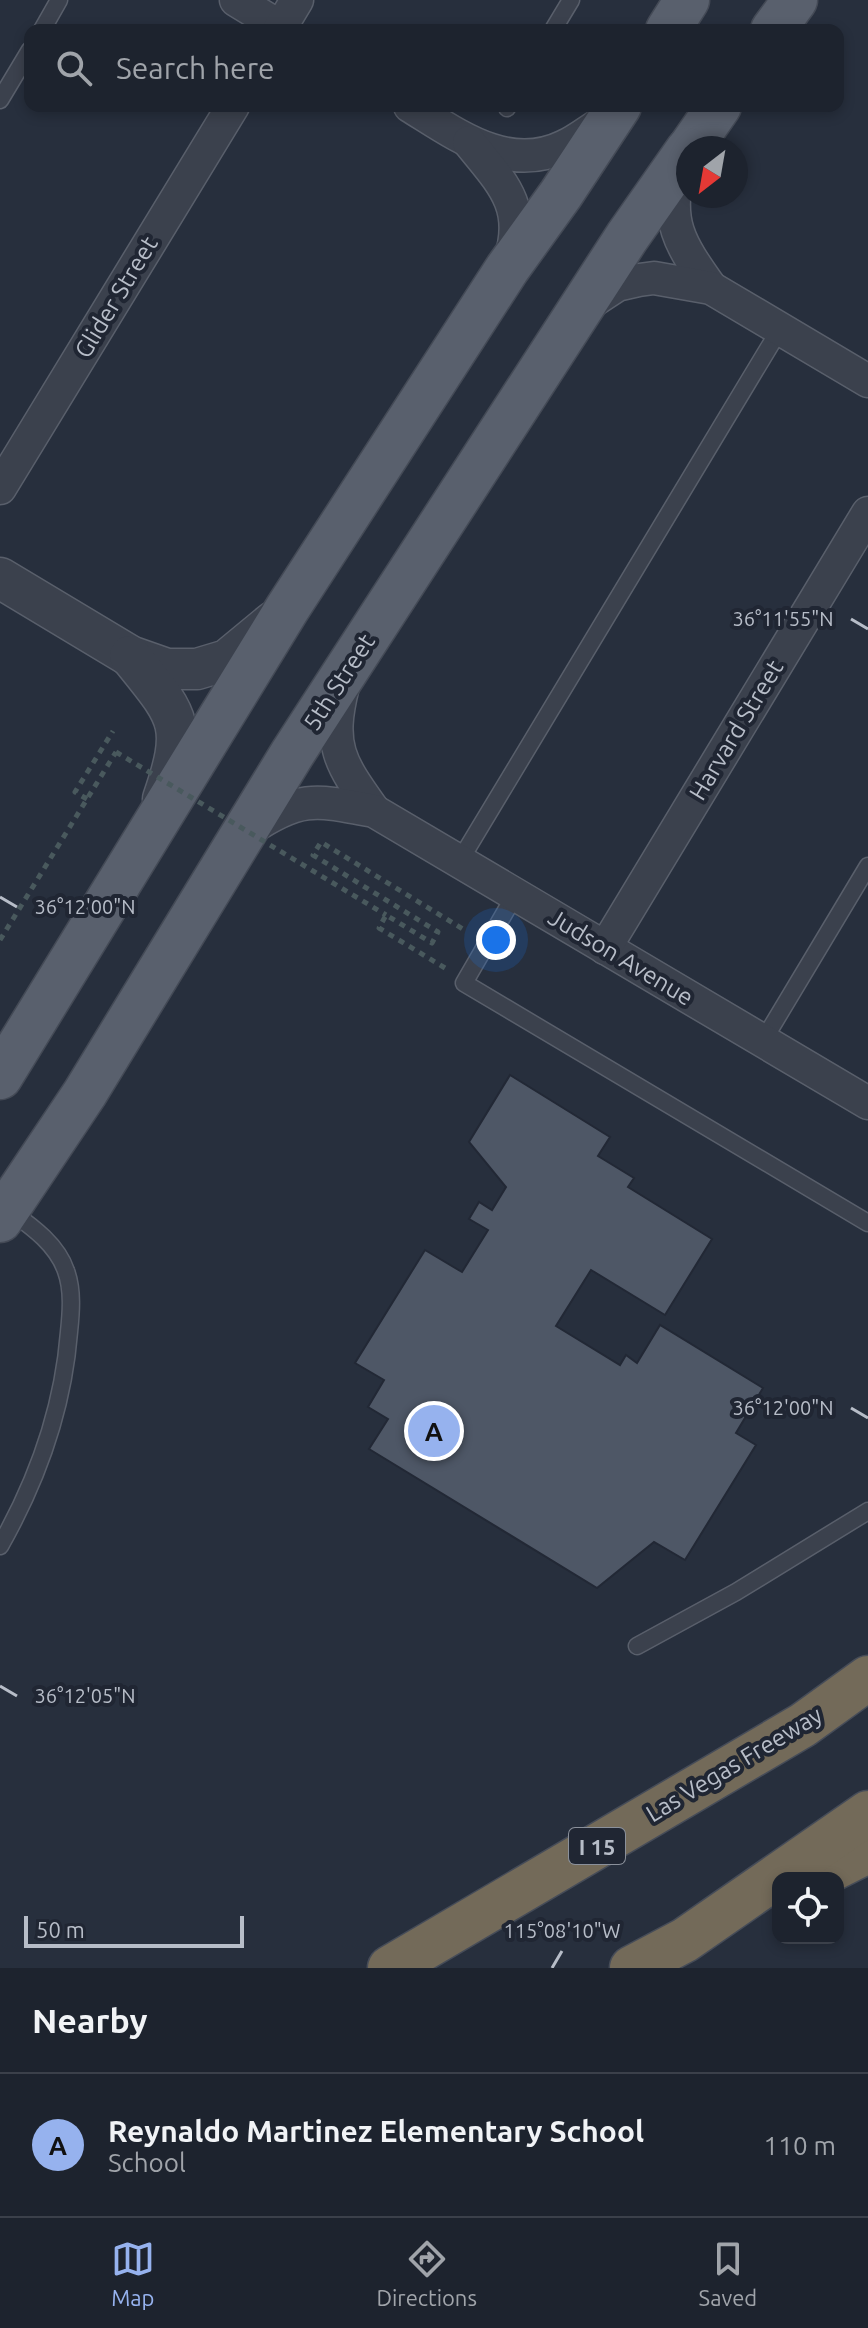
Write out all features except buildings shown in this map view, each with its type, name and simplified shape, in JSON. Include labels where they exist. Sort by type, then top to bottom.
[{"type":"highway","points":[[803,1725],[868,1671]]},
{"type":"highway","name":"Las Vegas Freeway","points":[[390,1968],[803,1725],[868,1678]]},
{"type":"highway","points":[[685,1940],[868,1813]]},
{"type":"highway","points":[[826,1872],[868,1851]]},
{"type":"highway","points":[[632,1968],[772,1898]]},
{"type":"main road","points":[[672,24],[687,0]]},
{"type":"main road","points":[[777,24],[795,0]]},
{"type":"main road","points":[[0,1077],[287,609],[507,269],[615,112]]},
{"type":"main road","name":"5th Street","points":[[698,136],[715,112]]},
{"type":"main road","name":"5th Street","points":[[4,1214],[85,1093],[347,670],[581,308],[676,168]]},
{"type":"street","points":[[236,0],[274,24]]},
{"type":"street","points":[[285,24],[297,0]]},
{"type":"street","name":"Glider Street","points":[[0,488],[229,112]]},
{"type":"street","points":[[420,112],[469,142],[506,155],[536,155],[566,146],[615,112]]},
{"type":"street","points":[[469,142],[513,203],[517,231],[507,269]]},
{"type":"street","points":[[676,191],[673,203],[675,228],[684,251],[711,288]]},
{"type":"street","points":[[581,308],[617,285],[639,280],[654,278],[711,288],[868,381]]},
{"type":"street","name":"Harvard Street","points":[[605,948],[868,513]]},
{"type":"street","points":[[0,578],[130,656],[167,669],[197,669],[227,660],[287,609]]},
{"type":"street","points":[[130,656],[168,704],[177,731],[175,759],[153,826]]},
{"type":"street","name":"Judson Avenue","points":[[347,670],[337,711],[336,740],[349,776],[374,811]]},
{"type":"street","name":"Judson Avenue","points":[[244,833],[280,809],[303,804],[323,802],[374,811],[868,1103]]},
{"type":"lane","points":[[45,24],[59,0]]},
{"type":"lane","points":[[557,24],[571,0]]},
{"type":"lane","points":[[0,100],[24,60]]},
{"type":"lane","points":[[459,862],[780,329]]},
{"type":"lane","points":[[763,1041],[868,866]]},
{"type":"lane","points":[[515,895],[464,983],[868,1223]]},
{"type":"lane","points":[[0,1546],[25,1501],[52,1431],[67,1358],[71,1306],[66,1271],[43,1234],[4,1214]]},
{"type":"lane","points":[[637,1646],[736,1592],[868,1511]]},
{"type":"path","points":[[87,799],[75,792],[113,731]]},
{"type":"path","points":[[0,940],[116,752],[432,943],[438,932],[313,855],[321,842],[466,931]]},
{"type":"path","points":[[386,915],[379,928],[445,968]]},
{"type":"place","name":"Reynaldo Martinez Elementary School","points":[[434,1431]]}]
